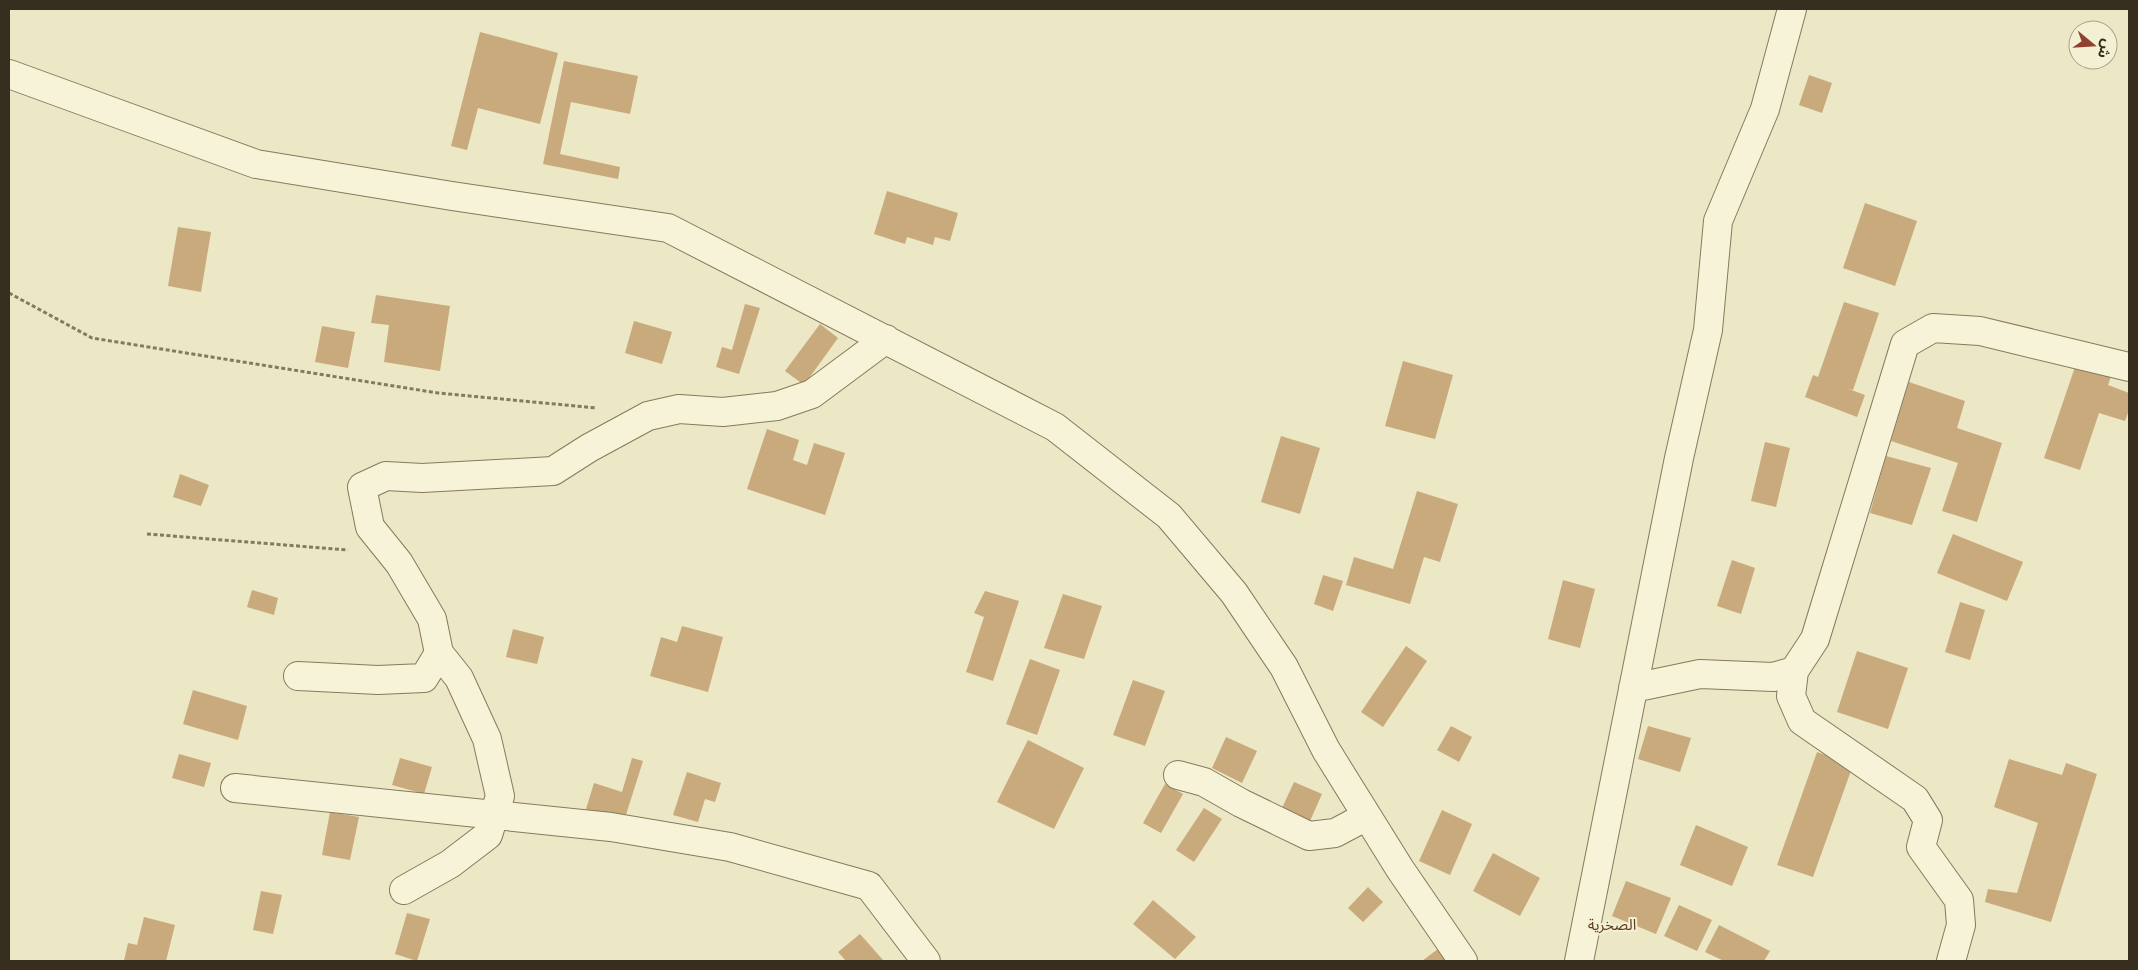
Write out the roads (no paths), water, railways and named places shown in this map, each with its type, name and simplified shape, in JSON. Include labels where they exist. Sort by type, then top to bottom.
[{"type":"street","points":[[1579,961],[1679,458],[1708,330],[1718,221],[1765,110],[1792,9]]},
{"type":"street","points":[[9,74],[256,164],[452,196],[668,228],[1055,427],[1168,516],[1234,594],[1284,667],[1326,750],[1400,869],[1463,961]]},
{"type":"street","points":[[1951,961],[1960,925],[1959,900],[1921,847],[1928,820],[1915,799],[1802,721],[1791,696],[1794,671],[1815,639],[1905,344],[1933,328],[1980,331],[2129,367]]},
{"type":"street","points":[[404,890],[450,864],[488,835],[500,796],[487,739],[459,678],[440,653],[432,619],[390,553],[370,527],[362,487],[386,476],[422,478],[553,471],[589,448],[648,416],[679,409],[723,412],[777,406],[812,394],[886,339]]},
{"type":"street","points":[[298,676],[378,680],[424,678],[440,653]]},
{"type":"street","points":[[1633,688],[1700,674],[1773,677],[1794,671]]},
{"type":"street","points":[[1178,775],[1204,782],[1241,803],[1309,836],[1335,833],[1367,816]]},
{"type":"street","points":[[235,788],[610,827],[730,847],[869,886],[926,961]]},
{"type":"district","name":"الصخرية","points":[[1612,925]]}]
